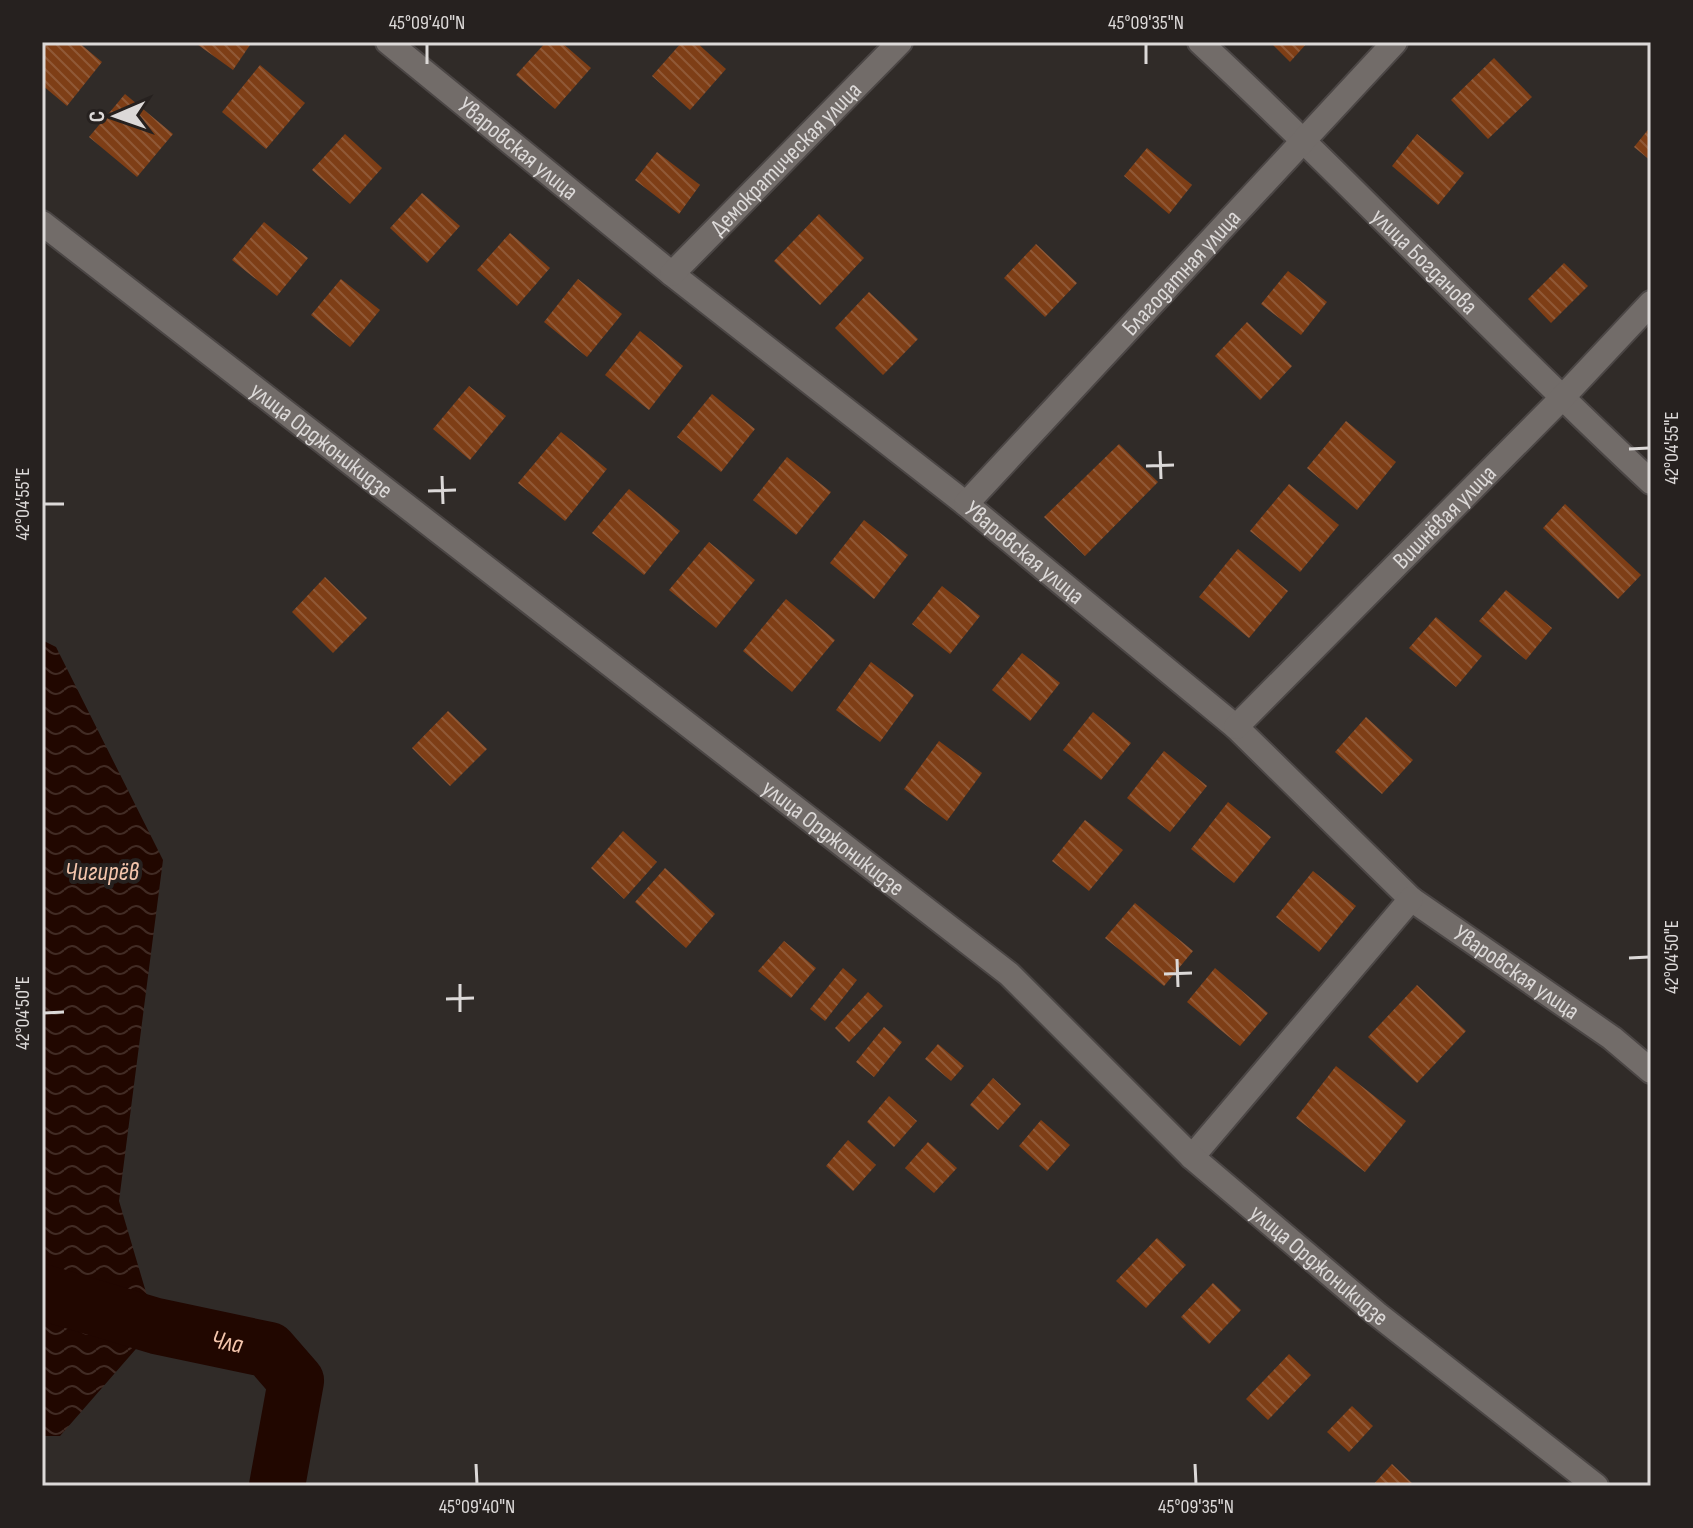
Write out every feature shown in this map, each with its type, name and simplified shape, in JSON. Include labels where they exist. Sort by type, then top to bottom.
[{"type":"street","name":"Демократическая улица","points":[[672,274],[900,42]]},
{"type":"street","name":"улица Богданова","points":[[1200,42],[1303,138],[1561,399],[1651,482]]},
{"type":"street","name":"Благодатная улица","points":[[966,504],[1395,42]]},
{"type":"street","name":"Уваровская улица","points":[[393,43],[672,274],[966,504],[1236,727],[1411,899],[1612,1038],[1651,1071]]},
{"type":"street","name":"улица Орджоникидзе","points":[[42,223],[1009,974],[1192,1157],[1377,1314],[1596,1486]]},
{"type":"street","name":"Вишнёвая улица","points":[[1236,727],[1561,399],[1651,303]]},
{"type":"street","points":[[1192,1157],[1411,899]]},
{"type":"water","name":"Чигирёв","points":[[42,640],[56,647],[163,860],[119,1201],[156,1326],[60,1436],[42,1436]]},
{"type":"building","points":[[42,42],[78,42],[102,62],[67,106],[42,85]]},
{"type":"building","points":[[194,42],[252,42],[233,70]]},
{"type":"building","points":[[546,42],[561,42],[591,68],[555,109],[516,75]]},
{"type":"building","points":[[682,42],[696,42],[726,69],[690,110],[652,76]]},
{"type":"building","points":[[1270,42],[1308,42],[1290,62]]},
{"type":"building","points":[[1494,58],[1532,97],[1488,139],[1451,100]]},
{"type":"building","points":[[260,65],[305,103],[266,149],[222,112]]},
{"type":"building","points":[[125,94],[173,134],[137,177],[89,137]]},
{"type":"building","points":[[1651,126],[1651,161],[1634,147]]},
{"type":"building","points":[[345,134],[382,168],[350,204],[312,170]]},
{"type":"building","points":[[1417,134],[1464,173],[1438,205],[1392,166]]},
{"type":"building","points":[[1147,148],[1192,185],[1169,214],[1124,176]]},
{"type":"building","points":[[657,152],[700,185],[679,214],[635,180]]},
{"type":"building","points":[[422,193],[460,226],[427,263],[390,228]]},
{"type":"building","points":[[819,214],[864,258],[820,305],[774,261]]},
{"type":"building","points":[[264,222],[308,258],[277,296],[232,260]]},
{"type":"building","points":[[510,233],[550,268],[517,306],[477,270]]},
{"type":"building","points":[[1036,244],[1077,283],[1045,317],[1004,278]]},
{"type":"building","points":[[1564,263],[1588,286],[1551,323],[1528,299]]},
{"type":"building","points":[[1288,271],[1327,302],[1301,335],[1261,304]]},
{"type":"building","points":[[341,279],[380,310],[350,347],[311,315]]},
{"type":"building","points":[[578,279],[622,314],[587,357],[544,322]]},
{"type":"building","points":[[869,292],[918,339],[883,375],[835,328]]},
{"type":"building","points":[[1247,322],[1292,366],[1260,400],[1215,356]]},
{"type":"building","points":[[640,331],[683,366],[649,410],[605,375]]},
{"type":"building","points":[[469,386],[506,416],[470,460],[433,429]]},
{"type":"building","points":[[712,394],[755,429],[721,472],[677,437]]},
{"type":"building","points":[[1346,421],[1396,462],[1357,510],[1307,468]]},
{"type":"building","points":[[561,432],[607,469],[565,521],[518,483]]},
{"type":"building","points":[[1119,444],[1158,482],[1085,556],[1044,517]]},
{"type":"building","points":[[787,457],[831,492],[796,535],[753,500]]},
{"type":"building","points":[[1289,484],[1339,525],[1300,572],[1250,531]]},
{"type":"building","points":[[629,489],[680,531],[644,575],[592,533]]},
{"type":"building","points":[[1565,504],[1641,575],[1618,599],[1543,528]]},
{"type":"building","points":[[864,520],[908,555],[874,599],[830,563]]},
{"type":"building","points":[[709,542],[755,580],[716,628],[669,590]]},
{"type":"building","points":[[1238,549],[1288,591],[1249,638],[1199,597]]},
{"type":"building","points":[[325,577],[367,618],[333,653],[292,612]]},
{"type":"building","points":[[942,586],[980,616],[950,654],[912,624]]},
{"type":"building","points":[[1506,590],[1552,628],[1526,660],[1479,621]]},
{"type":"building","points":[[786,599],[835,640],[792,692],[743,651]]},
{"type":"building","points":[[1436,617],[1482,656],[1456,687],[1409,648]]},
{"type":"building","points":[[1022,653],[1060,683],[1030,721],[992,690]]},
{"type":"building","points":[[871,662],[914,695],[880,742],[836,710]]},
{"type":"building","points":[[448,711],[487,749],[450,786],[412,748]]},
{"type":"building","points":[[1093,712],[1131,743],[1101,780],[1063,750]]},
{"type":"building","points":[[1366,717],[1413,760],[1382,794],[1335,752]]},
{"type":"building","points":[[939,741],[982,773],[947,821],[904,789]]},
{"type":"building","points":[[1164,751],[1207,786],[1170,832],[1127,798]]},
{"type":"building","points":[[1228,802],[1271,837],[1234,883],[1191,849]]},
{"type":"building","points":[[1085,820],[1123,850],[1089,891],[1052,861]]},
{"type":"building","points":[[623,831],[657,862],[624,899],[591,868]]},
{"type":"building","points":[[665,868],[715,914],[686,948],[635,902]]},
{"type":"building","points":[[1313,871],[1356,906],[1319,952],[1276,917]]},
{"type":"building","points":[[1135,903],[1193,951],[1164,986],[1105,938]]},
{"type":"building","points":[[784,941],[816,968],[791,998],[758,971]]},
{"type":"building","points":[[843,968],[857,980],[825,1021],[810,1009]]},
{"type":"building","points":[[1215,968],[1268,1013],[1240,1046],[1187,1002]]},
{"type":"building","points":[[1417,985],[1466,1031],[1417,1083],[1368,1037]]},
{"type":"building","points":[[868,992],[883,1006],[849,1042],[835,1028]]},
{"type":"building","points":[[884,1027],[902,1042],[874,1077],[856,1062]]},
{"type":"building","points":[[938,1044],[964,1066],[951,1081],[925,1059]]},
{"type":"building","points":[[1336,1066],[1406,1121],[1365,1172],[1296,1118]]},
{"type":"building","points":[[993,1078],[1021,1104],[998,1130],[970,1105]]},
{"type":"building","points":[[889,1096],[917,1121],[894,1147],[867,1122]]},
{"type":"building","points":[[1041,1120],[1070,1145],[1047,1171],[1019,1146]]},
{"type":"building","points":[[848,1140],[876,1165],[853,1191],[826,1166]]},
{"type":"building","points":[[928,1142],[957,1168],[934,1193],[905,1168]]},
{"type":"building","points":[[1157,1238],[1186,1265],[1146,1308],[1116,1281]]},
{"type":"building","points":[[1213,1283],[1241,1310],[1209,1344],[1181,1317]]},
{"type":"building","points":[[1289,1354],[1311,1375],[1268,1420],[1246,1399]]},
{"type":"building","points":[[1352,1406],[1373,1426],[1349,1452],[1327,1432]]},
{"type":"building","points":[[1392,1464],[1415,1486],[1372,1486]]},
{"type":"waterway","name":"Чла","points":[[42,1292],[156,1326],[269,1350],[296,1381],[277,1486]]}]
